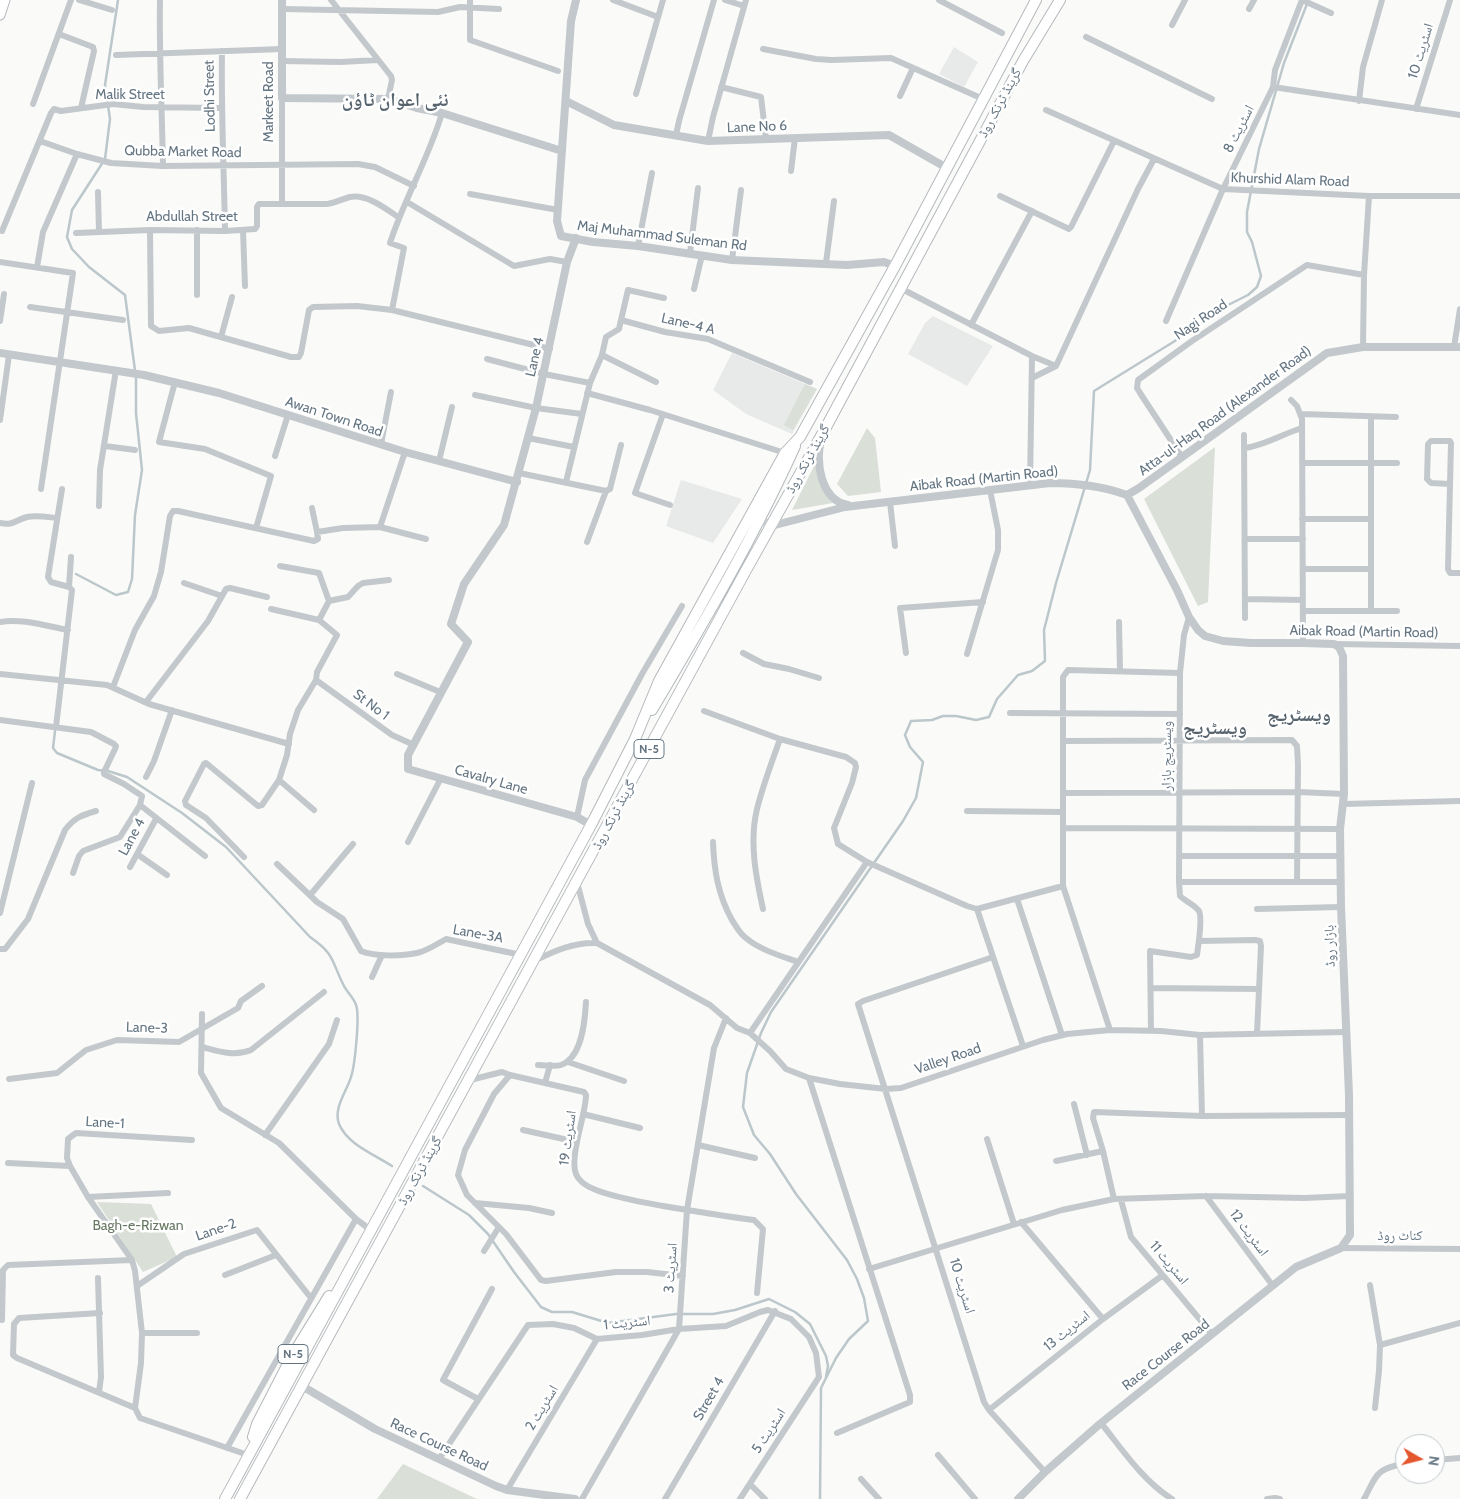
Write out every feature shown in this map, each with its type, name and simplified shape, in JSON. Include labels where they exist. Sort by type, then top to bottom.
[{"type":"highway","name":"گرینڈ ٹرنک روڈ","points":[[225,1499],[521,955],[635,739],[705,619],[760,518],[800,437],[895,266],[1036,0]]},
{"type":"highway","points":[[1023,61],[1052,0]]},
{"type":"highway","name":"گرینڈ ٹرنک روڈ","points":[[240,1499],[825,429],[1023,61],[1060,0]]},
{"type":"highway","name":"گرینڈ ٹرنک روڈ","points":[[635,739],[659,680],[785,453],[800,437]]},
{"type":"highway","name":"گرینڈ ٹرنک روڈ","points":[[248,1455],[256,1424],[292,1356],[320,1310],[355,1261]]},
{"type":"highway","points":[[289,1380],[302,1386]]},
{"type":"main road","points":[[0,15],[6,0]]},
{"type":"street","points":[[33,104],[71,0]]},
{"type":"street","points":[[79,0],[112,10]]},
{"type":"street","points":[[160,0],[159,52],[163,166]]},
{"type":"street","name":"Markeet Road","points":[[282,0],[282,203]]},
{"type":"street","points":[[331,0],[392,78],[388,99]]},
{"type":"street","points":[[613,0],[658,17]]},
{"type":"street","points":[[636,94],[663,0]]},
{"type":"street","points":[[676,135],[714,0]]},
{"type":"street","points":[[708,141],[745,3],[725,0]]},
{"type":"street","points":[[939,0],[1002,33]]},
{"type":"street","points":[[1172,25],[1185,0]]},
{"type":"street","points":[[1250,9],[1254,0]]},
{"type":"street","points":[[1359,101],[1364,67],[1382,0]]},
{"type":"street","name":"اسٹریٹ 10","points":[[1416,110],[1450,0]]},
{"type":"street","name":"Maj Muhammad Suleman Rd","points":[[574,1],[557,221],[561,236],[732,260],[848,265],[884,262],[895,266]]},
{"type":"street","points":[[1303,1],[1331,13]]},
{"type":"street","name":"اسٹریٹ 8","points":[[1166,321],[1223,189],[1276,88],[1275,70],[1303,1]]},
{"type":"street","points":[[282,9],[438,12],[470,4],[499,9]]},
{"type":"street","points":[[470,4],[470,40],[558,71]]},
{"type":"street","points":[[59,34],[93,47],[94,51],[81,108]]},
{"type":"street","points":[[1086,37],[1212,99]]},
{"type":"street","points":[[116,55],[282,49]]},
{"type":"street","points":[[763,49],[816,59],[890,58],[983,99]]},
{"type":"street","name":"Lodhi Street","points":[[222,51],[221,108],[225,231]]},
{"type":"street","points":[[282,60],[340,62],[378,60]]},
{"type":"street","points":[[900,96],[914,68]]},
{"type":"street","points":[[721,87],[760,97],[766,139]]},
{"type":"street","points":[[1276,88],[1460,115]]},
{"type":"street","points":[[282,98],[388,99],[442,113],[562,151]]},
{"type":"street","name":"Lane No 6","points":[[566,101],[614,125],[708,141],[889,135],[947,168]]},
{"type":"street","name":"Malik Street","points":[[2,231],[54,109],[60,111],[113,104],[221,108]]},
{"type":"street","name":"Khurshid Alam Road","points":[[1046,110],[1223,189],[1369,196],[1460,196]]},
{"type":"street","points":[[392,310],[404,248],[390,243],[398,217],[407,202],[434,139],[442,113]]},
{"type":"street","points":[[791,171],[795,138]]},
{"type":"street","name":"Qubba Market Road","points":[[40,141],[96,160],[111,163],[163,166],[358,164],[375,167],[414,186]]},
{"type":"street","points":[[1000,196],[1069,229],[1072,227],[1114,141]]},
{"type":"street","points":[[37,267],[43,232],[77,154]]},
{"type":"street","points":[[1032,378],[1056,366],[1138,189],[1154,159]]},
{"type":"street","points":[[638,246],[652,173]]},
{"type":"street","points":[[690,253],[698,188]]},
{"type":"street","points":[[732,260],[741,190]]},
{"type":"street","points":[[98,192],[99,232]]},
{"type":"street","points":[[470,194],[558,210]]},
{"type":"street","points":[[1363,347],[1364,275],[1369,196]]},
{"type":"street","name":"Abdullah Street","points":[[76,233],[150,230],[243,230],[257,228],[257,204],[326,204],[337,203],[352,197],[366,199],[378,204],[398,217]]},
{"type":"street","points":[[826,263],[834,201]]},
{"type":"street","points":[[407,202],[514,266],[550,259],[568,262]]},
{"type":"street","points":[[972,325],[1032,211]]},
{"type":"street","points":[[150,230],[151,326],[159,331],[189,328],[291,357],[299,357],[309,310],[313,307],[357,306],[392,310],[550,349]]},
{"type":"street","points":[[196,230],[197,295]]},
{"type":"street","points":[[243,230],[244,286]]},
{"type":"street","name":"Lane 4","points":[[440,692],[468,642],[451,624],[464,584],[504,525],[517,482],[550,349],[568,262],[576,238]]},
{"type":"street","points":[[694,289],[702,256]]},
{"type":"street","points":[[0,262],[73,273],[41,489]]},
{"type":"street","name":"Nagi Road","points":[[1182,457],[1137,388],[1138,380],[1192,341],[1307,265],[1364,275]]},
{"type":"street","points":[[900,288],[1032,356],[1056,366]]},
{"type":"street","name":"Lane-4 A","points":[[664,298],[628,290],[621,320],[665,332],[708,339],[810,382]]},
{"type":"street","points":[[0,321],[4,294]]},
{"type":"street","points":[[221,337],[232,297]]},
{"type":"street","points":[[30,307],[124,320]]},
{"type":"street","points":[[1457,347],[1460,309]]},
{"type":"street","points":[[566,482],[590,383],[602,355],[606,337],[619,329],[621,320]]},
{"type":"street","name":"Atta-ul-Haq Road (Alexander Road)","points":[[1127,495],[1327,353],[1363,347],[1457,347]]},
{"type":"street","name":"Awan Town Road","points":[[0,353],[144,374],[219,393],[405,452],[517,482]]},
{"type":"street","points":[[0,420],[9,355]]},
{"type":"street","points":[[602,355],[656,382]]},
{"type":"street","points":[[1030,485],[1032,356]]},
{"type":"street","points":[[487,360],[590,383]]},
{"type":"street","points":[[100,506],[100,470],[116,370]]},
{"type":"street","points":[[175,382],[160,442],[206,448],[270,476],[256,528]]},
{"type":"street","points":[[381,444],[391,392]]},
{"type":"street","points":[[587,392],[785,453]]},
{"type":"street","points":[[475,395],[536,408],[582,414]]},
{"type":"street","points":[[1291,400],[1302,414],[1303,642]]},
{"type":"street","points":[[439,461],[452,407]]},
{"type":"street","points":[[663,414],[636,493],[670,505]]},
{"type":"street","points":[[1302,414],[1396,417]]},
{"type":"street","points":[[275,456],[288,415]]},
{"type":"street","points":[[1370,611],[1371,416]]},
{"type":"street","points":[[1245,448],[1263,445],[1302,428]]},
{"type":"street","points":[[825,429],[820,442],[819,463],[821,480],[828,494],[836,502],[855,506]]},
{"type":"street","points":[[1244,435],[1246,618]]},
{"type":"street","points":[[528,438],[574,447]]},
{"type":"street","points":[[1450,484],[1431,483],[1427,479],[1428,444],[1432,441],[1451,442],[1450,484],[1448,568],[1450,572],[1460,573]]},
{"type":"street","points":[[105,446],[135,450]]},
{"type":"street","points":[[587,542],[606,491],[610,489],[621,446]]},
{"type":"street","points":[[380,527],[405,452]]},
{"type":"street","points":[[1302,463],[1397,463]]},
{"type":"street","points":[[519,473],[606,491]]},
{"type":"street","name":"Aibak Road (Martin Road)","points":[[771,526],[855,506],[1030,485],[1076,483],[1113,490],[1127,495],[1177,590],[1189,617],[1198,630],[1212,639],[1251,643],[1303,642],[1460,646]]},
{"type":"street","points":[[62,489],[48,577],[51,582],[69,587]]},
{"type":"street","points":[[967,654],[998,550],[998,530],[990,490]]},
{"type":"street","points":[[890,502],[895,546]]},
{"type":"street","points":[[113,687],[135,630],[154,596],[161,572],[170,516],[174,511],[314,541],[318,539],[312,508]]},
{"type":"street","points":[[0,522],[8,525],[36,516],[56,518]]},
{"type":"street","points":[[760,518],[771,526]]},
{"type":"street","points":[[1302,519],[1371,519]]},
{"type":"street","points":[[317,532],[343,528],[380,527],[426,538]]},
{"type":"street","points":[[1245,539],[1302,539]]},
{"type":"street","points":[[56,727],[72,590],[69,587],[71,557]]},
{"type":"street","points":[[280,566],[319,573],[329,601],[319,620]]},
{"type":"street","points":[[1302,569],[1370,569]]},
{"type":"street","points":[[329,601],[348,597],[363,583],[389,580]]},
{"type":"street","points":[[184,583],[222,596]]},
{"type":"street","points":[[146,702],[208,620],[228,588],[267,597]]},
{"type":"street","points":[[1246,599],[1302,600]]},
{"type":"street","points":[[906,653],[900,608],[983,602]]},
{"type":"street","points":[[577,817],[584,780],[682,606]]},
{"type":"street","points":[[244,857],[206,818],[186,805],[185,801],[206,763],[258,806],[262,805],[279,780],[298,710],[316,680],[317,672],[337,635],[319,620],[272,609]]},
{"type":"street","points":[[1303,611],[1397,611]]},
{"type":"street","name":"ویسٹریج بازار","points":[[1189,617],[1184,634],[1180,673],[1179,882],[1180,896],[1200,913],[1199,942]]},
{"type":"street","points":[[0,622],[31,623],[68,630]]},
{"type":"street","points":[[1119,622],[1120,671]]},
{"type":"street","name":"بازار روڈ","points":[[1334,644],[1341,651],[1345,664],[1344,804],[1340,829],[1340,907],[1349,1115],[1350,1235],[1341,1248]]},
{"type":"street","points":[[744,653],[764,664],[819,678]]},
{"type":"street","points":[[1110,1030],[1063,886],[1064,677],[1068,670],[1180,673]]},
{"type":"street","points":[[0,674],[113,687],[146,702],[289,744]]},
{"type":"street","points":[[397,674],[440,692],[414,745]]},
{"type":"street","name":"St No 1","points":[[316,680],[392,735],[414,745]]},
{"type":"street","points":[[146,777],[154,761],[172,710]]},
{"type":"street","points":[[704,712],[780,739],[846,757],[855,763],[856,768],[852,783],[834,828],[838,844],[871,864],[978,909],[1063,886]]},
{"type":"street","points":[[1010,713],[1180,714]]},
{"type":"street","points":[[0,720],[91,732],[114,744],[116,746],[115,749],[104,772],[106,776],[124,784],[140,795],[142,799],[120,836],[80,853],[73,874]]},
{"type":"street","points":[[763,909],[755,873],[754,833],[757,810],[780,739]]},
{"type":"street","points":[[1064,741],[1292,740],[1297,746],[1296,882]]},
{"type":"street","name":"Cavalry Lane","points":[[414,745],[408,755],[408,769],[577,817],[591,825]]},
{"type":"street","points":[[408,842],[441,778]]},
{"type":"street","points":[[279,780],[314,810]]},
{"type":"street","points":[[0,913],[32,783]]},
{"type":"street","points":[[1063,793],[1298,792],[1344,794]]},
{"type":"street","points":[[1344,804],[1460,800]]},
{"type":"street","points":[[140,805],[205,856]]},
{"type":"street","points":[[0,950],[5,948],[28,920],[65,830],[80,815],[96,810]]},
{"type":"street","points":[[967,811],[1063,812]]},
{"type":"street","name":"Lane 4","points":[[130,867],[156,819]]},
{"type":"street","points":[[1063,828],[1340,829]]},
{"type":"street","points":[[713,842],[714,872],[719,891],[726,910],[736,926],[745,938],[776,955],[798,962]]},
{"type":"street","points":[[277,864],[311,894],[353,844]]},
{"type":"street","points":[[138,854],[167,875]]},
{"type":"street","points":[[1179,856],[1340,856]]},
{"type":"street","points":[[750,1034],[798,962],[871,864]]},
{"type":"street","points":[[534,962],[564,948],[585,943],[597,943],[588,924],[577,882]]},
{"type":"street","points":[[1179,882],[1340,882]]},
{"type":"street","name":"Lane-3A","points":[[311,894],[318,902],[343,918],[361,952],[382,955],[417,953],[432,948],[446,939],[521,955]]},
{"type":"street","points":[[1017,899],[1062,1036]]},
{"type":"street","points":[[1257,909],[1340,907]]},
{"type":"street","points":[[978,909],[1023,1046]]},
{"type":"street","points":[[1151,1031],[1150,951],[1191,956],[1197,955],[1199,942],[1255,940],[1260,941],[1261,946],[1257,1034]]},
{"type":"street","name":"Valley Road","points":[[597,943],[710,1005],[737,1028],[750,1034],[762,1044],[786,1069],[809,1078],[840,1084],[886,1089],[901,1088],[1023,1046],[1062,1036],[1110,1030],[1200,1034],[1346,1032]]},
{"type":"street","points":[[372,977],[382,955]]},
{"type":"street","name":"اسٹریٹ 10","points":[[993,957],[858,1004],[984,1402],[1045,1472]]},
{"type":"street","name":"Lane-3","points":[[9,1078],[57,1073],[86,1050],[117,1040],[179,1042],[238,1008],[241,1001],[262,986]]},
{"type":"street","points":[[1151,988],[1259,989]]},
{"type":"street","points":[[202,1047],[233,1054],[243,1054],[324,992]]},
{"type":"street","points":[[538,1065],[559,1066],[568,1062],[581,1038],[586,1002]]},
{"type":"street","points":[[202,1014],[201,1073],[221,1108],[280,1143],[356,1219],[372,1231]]},
{"type":"street","name":"اسٹریٹ 3","points":[[582,1499],[678,1329],[687,1210],[714,1048],[726,1018]]},
{"type":"street","points":[[265,1135],[329,1044],[337,1020]]},
{"type":"street","points":[[1200,1034],[1202,1116],[1349,1115]]},
{"type":"street","points":[[568,1062],[624,1081]]},
{"type":"street","points":[[545,1083],[550,1065]]},
{"type":"street","name":"اسٹریٹ 19","points":[[470,1080],[502,1072],[584,1092],[586,1099],[574,1166],[580,1181],[596,1190],[639,1202],[754,1220],[763,1229],[757,1293]]},
{"type":"street","points":[[510,1075],[494,1094],[465,1150],[458,1175],[467,1195],[499,1227],[543,1281],[616,1272],[647,1272],[683,1276]]},
{"type":"street","points":[[809,1078],[910,1395],[910,1402],[837,1433]]},
{"type":"street","points":[[1074,1104],[1087,1155]]},
{"type":"street","name":"اسٹریٹ 11","points":[[1202,1116],[1094,1112],[1093,1118],[1132,1237],[1212,1334]]},
{"type":"street","points":[[583,1114],[640,1128]]},
{"type":"street","points":[[523,1130],[577,1142]]},
{"type":"street","name":"Lane-1","points":[[134,1408],[141,1364],[142,1333],[132,1260],[88,1197],[70,1166],[67,1158],[68,1139],[76,1133],[192,1140]]},
{"type":"street","points":[[987,1139],[1018,1223],[1102,1319]]},
{"type":"street","points":[[698,1145],[755,1158]]},
{"type":"street","points":[[1056,1161],[1103,1151]]},
{"type":"street","points":[[8,1163],[70,1166]]},
{"type":"street","points":[[88,1197],[168,1193]]},
{"type":"street","points":[[869,1269],[1062,1210],[1118,1199],[1206,1196],[1304,1198],[1350,1196]]},
{"type":"street","name":"اسٹریٹ 12","points":[[1206,1196],[1273,1286]]},
{"type":"street","points":[[475,1202],[529,1208],[552,1213]]},
{"type":"street","points":[[227,1448],[356,1219]]},
{"type":"street","points":[[484,1251],[499,1227]]},
{"type":"street","name":"Lane-2","points":[[137,1286],[184,1254],[257,1230],[310,1298]]},
{"type":"street","name":"Race Course Road","points":[[1018,1499],[1045,1472],[1101,1423],[1296,1267],[1341,1248]]},
{"type":"street","name":"کناٹ روڈ","points":[[1341,1248],[1460,1249]]},
{"type":"street","points":[[225,1275],[276,1255]]},
{"type":"street","points":[[2,1320],[2,1270],[8,1265],[132,1260]]},
{"type":"street","name":"اسٹریٹ 13","points":[[989,1410],[1102,1319],[1163,1275]]},
{"type":"street","points":[[98,1278],[101,1377],[99,1392]]},
{"type":"street","points":[[1370,1285],[1380,1346],[1375,1408]]},
{"type":"street","points":[[478,1399],[443,1380],[492,1289]]},
{"type":"street","name":"اسٹریٹ 1","points":[[439,1459],[528,1325],[553,1324],[574,1328],[598,1339],[678,1329],[726,1326],[760,1312],[768,1310],[775,1312]]},
{"type":"street","name":"اسٹریٹ 5","points":[[740,1499],[819,1377],[816,1353],[809,1337],[791,1318],[775,1312]]},
{"type":"street","name":"Street 4","points":[[665,1499],[775,1312]]},
{"type":"street","points":[[100,1313],[19,1318],[14,1324],[13,1355],[134,1408],[140,1418],[248,1455]]},
{"type":"street","points":[[1380,1346],[1460,1323]]},
{"type":"street","points":[[142,1333],[196,1333]]},
{"type":"street","name":"اسٹریٹ 2","points":[[507,1490],[598,1339]]},
{"type":"street","name":"Race Course Road","points":[[302,1386],[375,1429],[507,1490],[575,1499]]},
{"type":"street","points":[[1101,1423],[1138,1468],[1162,1493],[1172,1499]]},
{"type":"street","points":[[938,1455],[975,1499]]},
{"type":"street","points":[[1445,1459],[1460,1458]]},
{"type":"street","points":[[1364,1499],[1378,1472],[1384,1468],[1395,1465]]},
{"type":"street","points":[[861,1479],[879,1499]]},
{"type":"street","points":[[750,1484],[765,1499]]},
{"type":"street","points":[[1267,1499],[1280,1499]]},
{"type":"shaded area","points":[[954,47],[978,62],[964,87],[939,74]]},
{"type":"shaded area","points":[[933,316],[993,346],[967,386],[908,354],[925,323]]},
{"type":"shaded area","points":[[732,353],[817,389],[792,434],[746,414],[713,390]]},
{"type":"shaded area","points":[[681,480],[742,499],[713,543],[666,526]]},
{"type":"green space","points":[[805,384],[817,389],[793,430],[784,425]]},
{"type":"green space","points":[[867,428],[875,438],[881,492],[848,496],[837,484]]},
{"type":"green space","points":[[1215,447],[1208,602],[1198,606],[1144,499]]},
{"type":"green space","points":[[815,464],[822,485],[833,503],[792,510]]},
{"type":"green space","name":"Bagh-e-Rizwan","points":[[97,1202],[151,1204],[177,1257],[143,1272]]},
{"type":"green space","points":[[403,1464],[477,1499],[377,1499]]},
{"type":"waterway","points":[[76,574],[116,595],[128,592],[132,579],[135,515],[142,470],[136,413],[136,378],[125,295],[89,267],[72,249],[67,237],[72,210],[105,159],[110,119],[105,85],[118,0]]},
{"type":"waterway","points":[[820,1499],[821,1388],[836,1358],[849,1339],[868,1321],[864,1298],[847,1260],[796,1194],[770,1154],[754,1135],[743,1107],[747,1073],[761,1033],[771,1012],[903,821],[916,798],[923,762],[910,747],[905,735],[911,721],[932,720],[943,716],[956,716],[976,720],[989,717],[997,699],[1018,675],[1032,671],[1045,661],[1044,630],[1090,470],[1094,391],[1191,331],[1230,304],[1248,295],[1257,287],[1261,276],[1252,242],[1247,232],[1247,212],[1259,149],[1284,63],[1307,4]]},
{"type":"waterway","points":[[55,731],[53,748],[57,753],[98,770],[127,777],[182,813],[226,847],[310,937],[329,954],[344,986],[355,1002],[357,1010],[354,1062],[351,1077],[339,1106],[339,1124],[355,1143],[392,1166]]},
{"type":"waterway","points":[[423,1186],[469,1215],[488,1234],[541,1307],[552,1312],[572,1312],[608,1323],[676,1314],[713,1314],[735,1310],[769,1299],[795,1312],[810,1324],[826,1356],[828,1366],[826,1377]]},
{"type":"district","name":"نئی اعوان ٹاؤن","points":[[395,100]]},
{"type":"district","name":"ویسٹریج","points":[[1299,715]]},
{"type":"district","name":"ویسٹریج","points":[[1215,728]]}]
